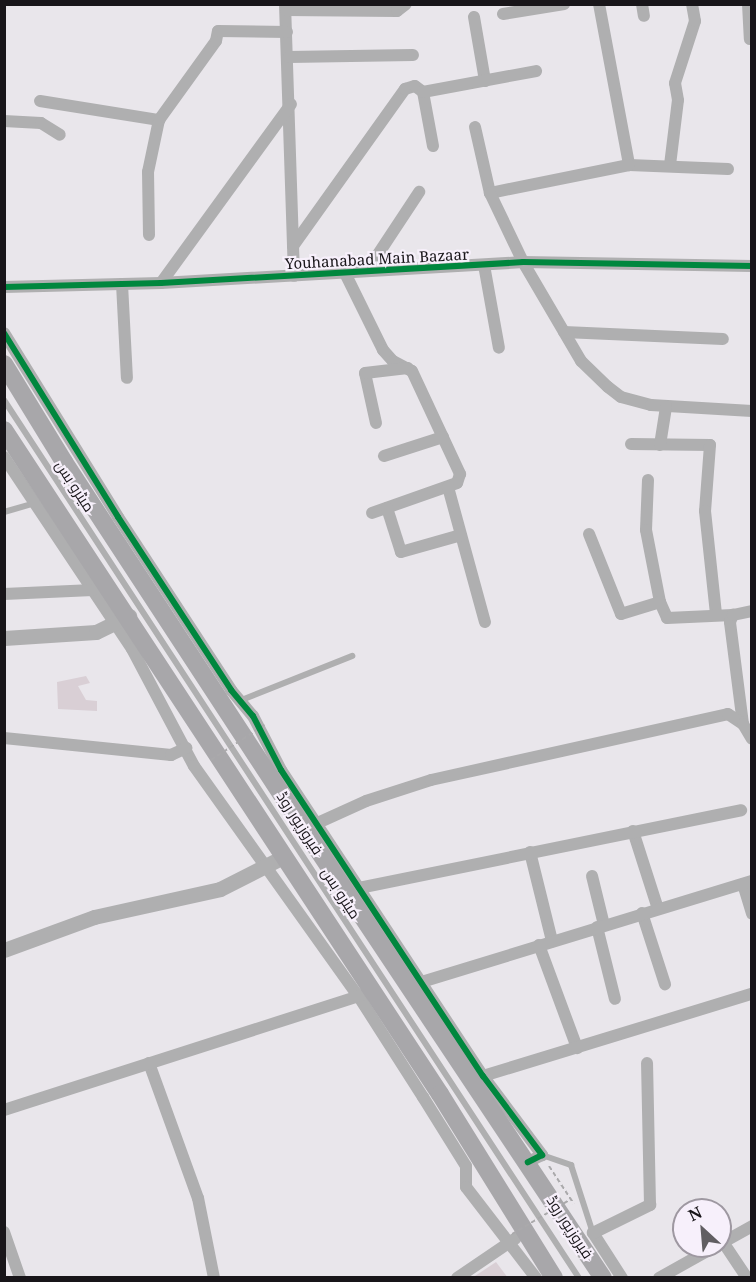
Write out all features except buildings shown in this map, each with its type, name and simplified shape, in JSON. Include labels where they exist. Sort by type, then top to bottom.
[{"type":"main road","name":"فیروزپور روڈ","points":[[4,364],[64,462],[414,984],[535,1159],[603,1278]]},
{"type":"main road","points":[[4,430],[8,458],[65,534],[122,621],[276,862],[365,994],[516,1236],[554,1278]]},
{"type":"street","points":[[294,276],[291,104],[286,7],[397,11],[406,4]]},
{"type":"street","points":[[504,14],[564,4]]},
{"type":"street","points":[[600,4],[629,165]]},
{"type":"street","points":[[670,165],[678,100],[675,83],[695,21],[692,4]]},
{"type":"street","points":[[748,4],[750,39]]},
{"type":"street","points":[[474,17],[485,81]]},
{"type":"street","points":[[149,235],[148,172],[159,120],[216,41],[218,31],[287,32]]},
{"type":"street","points":[[289,57],[413,54]]},
{"type":"street","points":[[423,92],[536,71]]},
{"type":"street","points":[[293,246],[405,89],[415,86],[423,92],[433,146]]},
{"type":"street","points":[[40,101],[159,120]]},
{"type":"street","points":[[161,283],[291,104]]},
{"type":"street","points":[[4,121],[41,123],[60,135]]},
{"type":"street","points":[[475,127],[490,193],[523,262],[581,361],[621,397],[666,406],[752,411]]},
{"type":"street","points":[[490,193],[629,165],[728,169]]},
{"type":"street","points":[[367,271],[419,192]]},
{"type":"street","name":"Youhanabad Main Bazaar","points":[[4,287],[161,283],[523,262],[752,266]]},
{"type":"street","points":[[484,265],[499,348]]},
{"type":"street","points":[[345,273],[383,350],[408,368],[460,474],[457,483],[448,487],[372,513]]},
{"type":"street","points":[[122,284],[128,378]]},
{"type":"street","points":[[564,332],[723,339]]},
{"type":"street","points":[[4,333],[238,701],[254,716],[270,752],[310,826],[359,888],[414,984],[483,1076],[535,1159]]},
{"type":"street","points":[[376,423],[365,373],[408,368]]},
{"type":"street","points":[[660,445],[666,406]]},
{"type":"street","points":[[384,456],[443,437]]},
{"type":"street","points":[[631,444],[710,445],[705,512],[716,614]]},
{"type":"street","points":[[4,950],[94,917],[220,889],[276,862],[208,786],[186,748],[122,621],[93,590],[65,534],[36,503],[8,458]]},
{"type":"street","points":[[648,480],[646,530],[660,602],[671,620],[716,614],[733,615],[752,611]]},
{"type":"street","points":[[448,487],[485,622]]},
{"type":"street","points":[[387,508],[401,552],[461,535]]},
{"type":"street","points":[[589,534],[621,614],[660,602]]},
{"type":"street","points":[[4,594],[93,590]]},
{"type":"street","points":[[733,615],[730,622],[743,723],[752,739]]},
{"type":"street","points":[[4,638],[96,632],[122,621]]},
{"type":"street","points":[[310,826],[366,801],[455,773],[728,714],[743,723]]},
{"type":"street","points":[[4,738],[171,755],[186,748]]},
{"type":"street","points":[[359,888],[741,810]]},
{"type":"street","points":[[633,831],[658,909]]},
{"type":"street","points":[[530,852],[552,941]]},
{"type":"street","points":[[592,876],[615,999]]},
{"type":"street","points":[[414,984],[747,882],[752,914]]},
{"type":"street","points":[[642,914],[665,984]]},
{"type":"street","points":[[539,945],[578,1048]]},
{"type":"street","points":[[4,1110],[365,994],[466,1166],[466,1187],[500,1234],[516,1236]]},
{"type":"street","points":[[483,1076],[752,994]]},
{"type":"street","points":[[149,1063],[198,1198],[214,1278]]},
{"type":"street","points":[[622,1278],[593,1233],[650,1205],[647,1063]]},
{"type":"street","points":[[732,1237],[752,1226]]},
{"type":"street","points":[[4,1232],[9,1260],[20,1278]]},
{"type":"street","points":[[458,1278],[516,1236]]},
{"type":"street","points":[[516,1236],[536,1278]]},
{"type":"street","points":[[659,1278],[695,1258]]},
{"type":"street","points":[[731,1258],[747,1278]]},
{"type":"lane","name":"میٹرو بس","points":[[4,400],[579,1278]]},
{"type":"lane","points":[[4,512],[36,503]]},
{"type":"lane","points":[[238,701],[352,656]]},
{"type":"lane","points":[[535,1159],[571,1165],[593,1233]]},
{"type":"path","points":[[211,760],[264,725]]},
{"type":"path","points":[[549,1167],[576,1208]]},
{"type":"path","points":[[516,1236],[571,1199]]},
{"type":"cycle path","points":[[4,287],[161,283],[523,262],[752,266]]},
{"type":"cycle path","points":[[4,333],[118,517],[231,690],[253,716],[281,770],[483,1076],[542,1155],[528,1162]]}]
